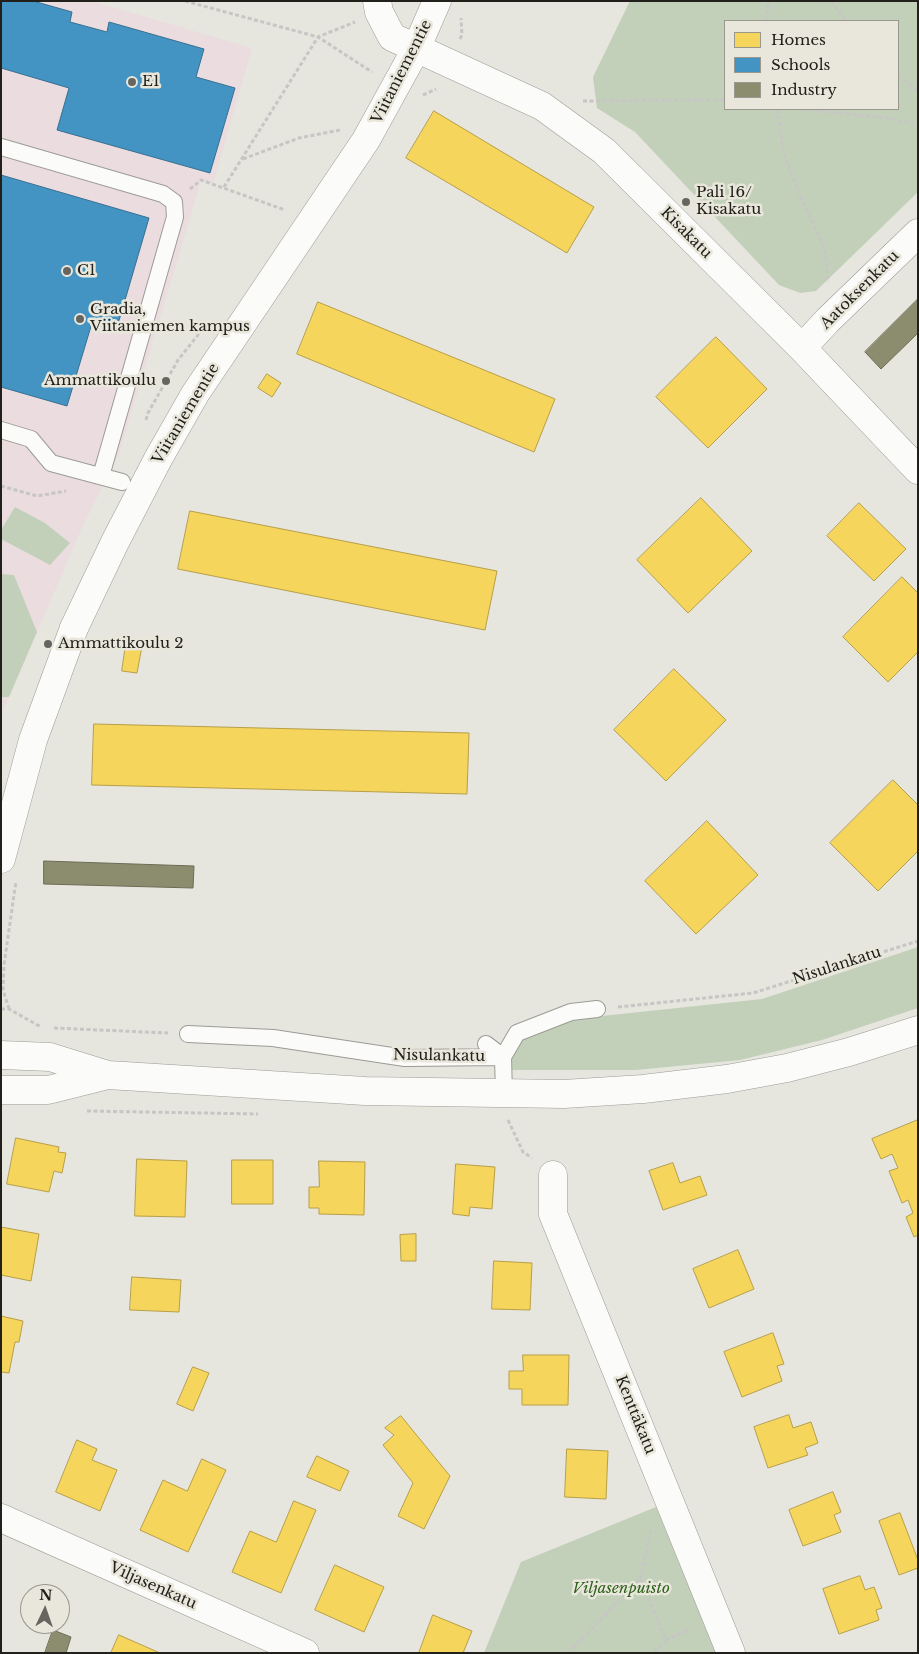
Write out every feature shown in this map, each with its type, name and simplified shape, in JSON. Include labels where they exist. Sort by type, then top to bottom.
[{"type":"street","name":"Kisakatu","points":[[377,1],[379,12],[392,37],[542,106],[604,152],[802,348],[918,470]]},
{"type":"street","name":"Viitaniementie","points":[[10,865],[33,740],[74,628],[114,542],[195,394],[366,140],[416,49],[437,1]]},
{"type":"street","name":"Aatoksenkatu","points":[[802,348],[828,320],[918,233]]},
{"type":"street","points":[[1,1055],[50,1057],[108,1075],[365,1091],[564,1094],[643,1089],[727,1079],[787,1068],[831,1057],[918,1030]]},
{"type":"street","points":[[1,1090],[48,1090],[108,1075]]},
{"type":"street","name":"Kenttäkatu","points":[[553,1175],[553,1214],[731,1653]]},
{"type":"street","name":"Viljasenkatu","points":[[1,1518],[305,1653]]},
{"type":"lane","points":[[1,147],[163,194],[174,202],[175,217],[101,476]]},
{"type":"lane","points":[[1,430],[31,439],[51,463],[122,482]]},
{"type":"lane","name":"Nisulankatu","points":[[188,1034],[273,1038],[405,1058],[503,1057],[518,1033],[571,1012],[597,1009]]},
{"type":"lane","points":[[486,1044],[503,1057],[504,1094]]},
{"type":"path","points":[[185,1],[318,37],[415,99],[440,87],[462,36],[461,20]]},
{"type":"path","points":[[767,20],[768,1]]},
{"type":"path","points":[[831,1],[845,20]]},
{"type":"path","points":[[224,187],[318,37]]},
{"type":"path","points":[[899,77],[918,91]]},
{"type":"path","points":[[580,100],[724,100]]},
{"type":"path","points":[[776,110],[784,155],[805,207],[825,249],[828,284]]},
{"type":"path","points":[[810,110],[886,118],[918,124]]},
{"type":"path","points":[[242,159],[299,138],[342,130]]},
{"type":"path","points":[[174,202],[201,180],[286,210]]},
{"type":"path","points":[[9,1009],[4,990],[4,965],[16,881],[10,865]]},
{"type":"path","name":"Nisulankatu","points":[[597,1009],[753,993],[918,941]]},
{"type":"path","points":[[1,1008],[9,1009],[39,1027],[188,1034]]},
{"type":"path","points":[[504,1094],[508,1120],[523,1152],[553,1175]]},
{"type":"path","points":[[568,1653],[640,1579],[666,1640],[653,1653]]},
{"type":"shaded area","name":"Gradia, Viitaniemen kampus","points":[[1,1],[91,1],[252,48],[213,184],[201,181],[119,454],[83,525],[1,716]]},
{"type":"green space","points":[[630,1],[918,1],[918,192],[816,291],[800,293],[779,285],[635,132],[597,108],[593,77]]},
{"type":"green space","points":[[15,507],[45,523],[70,543],[50,565],[1,539],[1,530]]},
{"type":"green space","points":[[1,574],[14,575],[37,632],[9,697],[1,697]]},
{"type":"green space","points":[[918,947],[918,1008],[822,1040],[740,1060],[636,1070],[510,1070],[510,1058],[522,1038],[574,1019],[762,999]]},
{"type":"green space","name":"Viljasenpuisto","points":[[656,1507],[717,1653],[484,1653],[521,1562]]},
{"type":"building: Homes","points":[[434,111],[594,207],[567,253],[406,158]]},
{"type":"building: Homes","points":[[318,302],[555,399],[534,452],[297,354]]},
{"type":"building: Homes","points":[[716,337],[767,389],[708,448],[656,397]]},
{"type":"building: Homes","points":[[267,374],[281,383],[272,397],[258,388]]},
{"type":"building: Homes","points":[[701,498],[752,551],[688,613],[637,560]]},
{"type":"building: Homes","points":[[859,503],[906,549],[874,581],[827,536]]},
{"type":"building: Homes","points":[[190,511],[497,571],[485,630],[178,569]]},
{"type":"building: Homes","points":[[902,577],[918,593],[918,652],[888,682],[843,637]]},
{"type":"building: Homes","points":[[126,644],[142,646],[137,673],[122,671]]},
{"type":"building: Homes","points":[[674,669],[726,720],[666,781],[614,730]]},
{"type":"building: Homes","points":[[94,724],[469,733],[467,794],[92,785]]},
{"type":"building: Homes","points":[[893,780],[918,805],[918,851],[878,891],[830,843]]},
{"type":"building: Homes","points":[[707,821],[758,875],[696,934],[645,881]]},
{"type":"building: Homes","points":[[918,1120],[918,1235],[914,1237],[906,1217],[913,1213],[908,1200],[902,1203],[889,1171],[898,1168],[892,1154],[881,1159],[872,1139]]},
{"type":"building: Homes","points":[[16,1138],[59,1147],[58,1152],[66,1153],[62,1173],[54,1171],[49,1192],[7,1184]]},
{"type":"building: Homes","points":[[137,1159],[187,1161],[185,1217],[135,1216]]},
{"type":"building: Homes","points":[[232,1160],[273,1160],[273,1204],[232,1204]]},
{"type":"building: Homes","points":[[319,1161],[365,1162],[364,1215],[319,1214],[319,1208],[309,1208],[309,1187],[319,1187]]},
{"type":"building: Homes","points":[[673,1163],[680,1183],[700,1176],[707,1195],[663,1210],[649,1171]]},
{"type":"building: Homes","points":[[456,1164],[495,1167],[492,1209],[470,1207],[469,1216],[453,1214]]},
{"type":"building: Homes","points":[[1,1227],[39,1234],[31,1281],[1,1275]]},
{"type":"building: Homes","points":[[416,1234],[416,1261],[401,1261],[400,1235]]},
{"type":"building: Homes","points":[[738,1250],[754,1289],[709,1308],[693,1269]]},
{"type":"building: Homes","points":[[494,1261],[532,1263],[530,1310],[492,1309]]},
{"type":"building: Homes","points":[[132,1277],[181,1280],[179,1312],[130,1310]]},
{"type":"building: Homes","points":[[1,1316],[23,1321],[19,1342],[15,1342],[9,1373],[1,1372]]},
{"type":"building: Homes","points":[[773,1333],[784,1364],[777,1366],[782,1381],[742,1397],[724,1352]]},
{"type":"building: Homes","points":[[523,1355],[569,1355],[568,1405],[522,1405],[522,1389],[509,1389],[509,1371],[523,1371]]},
{"type":"building: Homes","points":[[193,1367],[209,1373],[193,1411],[177,1404]]},
{"type":"building: Homes","points":[[789,1415],[793,1428],[811,1422],[818,1443],[805,1448],[808,1455],[768,1468],[754,1427]]},
{"type":"building: Homes","points":[[401,1416],[450,1476],[424,1529],[398,1516],[413,1483],[383,1445],[394,1435],[385,1428]]},
{"type":"building: Homes","points":[[77,1440],[97,1449],[92,1460],[117,1470],[100,1511],[56,1492]]},
{"type":"building: Homes","points":[[567,1449],[608,1451],[606,1499],[565,1497]]},
{"type":"building: Homes","points":[[317,1456],[349,1471],[340,1491],[307,1477]]},
{"type":"building: Homes","points":[[202,1459],[226,1470],[188,1552],[140,1530],[163,1480],[187,1491]]},
{"type":"building: Homes","points":[[833,1492],[841,1512],[834,1515],[841,1532],[803,1546],[789,1510]]},
{"type":"building: Homes","points":[[294,1501],[316,1510],[281,1593],[232,1572],[250,1531],[276,1542]]},
{"type":"building: Homes","points":[[900,1513],[918,1560],[918,1568],[899,1575],[879,1521]]},
{"type":"building: Homes","points":[[335,1565],[384,1587],[364,1632],[315,1610]]},
{"type":"building: Homes","points":[[860,1576],[865,1590],[874,1587],[882,1608],[876,1610],[879,1620],[839,1634],[823,1589]]},
{"type":"building: Homes","points":[[433,1615],[472,1631],[463,1653],[419,1653]]},
{"type":"building: Homes","points":[[119,1635],[160,1653],[111,1653]]},
{"type":"building: Schools","name":"E1","points":[[1,1],[33,1],[72,12],[70,22],[107,32],[109,22],[204,49],[196,77],[235,88],[210,173],[57,130],[69,88],[1,68]]},
{"type":"building: Schools","name":"C1","points":[[1,175],[149,218],[116,331],[92,323],[67,406],[1,387]]},
{"type":"building: Industry","points":[[918,299],[918,333],[881,369],[865,352]]},
{"type":"building: Industry","points":[[44,861],[194,866],[193,888],[44,884]]},
{"type":"building: Industry","points":[[52,1634],[63,1634],[71,1637],[66,1653],[45,1653]]},
{"type":"place","name":"E1","points":[[132,82]]},
{"type":"place","name":"Pali 16/ Kisakatu","points":[[686,202]]},
{"type":"place","name":"C1","points":[[67,271]]},
{"type":"place","name":"Gradia, Viitaniemen kampus","points":[[80,319]]},
{"type":"place","name":"Ammattikoulu","points":[[166,381]]},
{"type":"place","name":"Ammattikoulu 2","points":[[48,644]]}]
